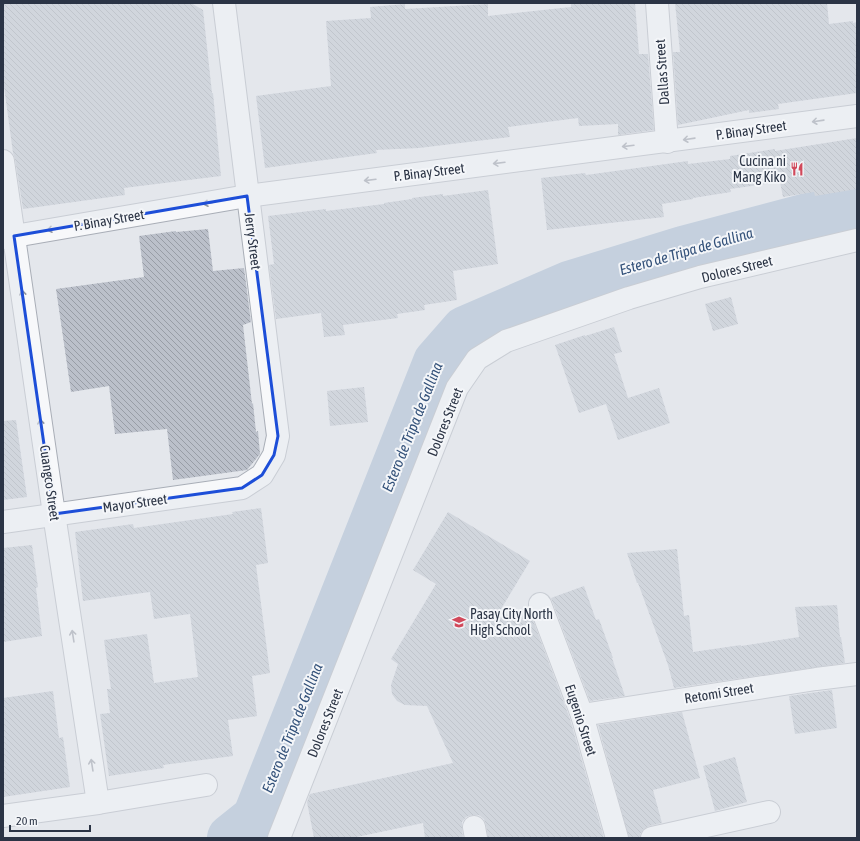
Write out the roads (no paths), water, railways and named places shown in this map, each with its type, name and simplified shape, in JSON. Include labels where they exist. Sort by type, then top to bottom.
[{"type":"street","name":"Jerry Street","points":[[224,3],[278,436],[274,455],[262,475]]},
{"type":"street","name":"Dallas Street","points":[[657,3],[667,142]]},
{"type":"street","name":"P. Binay Street","points":[[9,237],[247,196],[857,116]]},
{"type":"street","name":"Cuangco Street","points":[[3,161],[9,237],[54,514],[98,804]]},
{"type":"street","name":"Dolores Street","points":[[279,838],[458,388],[476,359],[506,341],[629,298],[700,277],[857,240]]},
{"type":"street","name":"Mayor Street","points":[[3,522],[242,488],[262,475]]},
{"type":"street","name":"Eugenio Street","points":[[540,604],[582,715],[617,838]]},
{"type":"street","name":"Retomi Street","points":[[582,715],[857,674]]},
{"type":"street","points":[[3,816],[98,804],[206,785]]},
{"type":"street","points":[[652,838],[769,812]]},
{"type":"waterway","name":"Estero de Tripa de Gallina","points":[[231,838],[256,818],[437,362],[465,330],[569,285],[683,250],[857,204]]},
{"type":"place","name":"Cucina ni Mang Kiko","points":[[797,169]]},
{"type":"place","name":"Pasay City North High School","points":[[459,622]]}]
